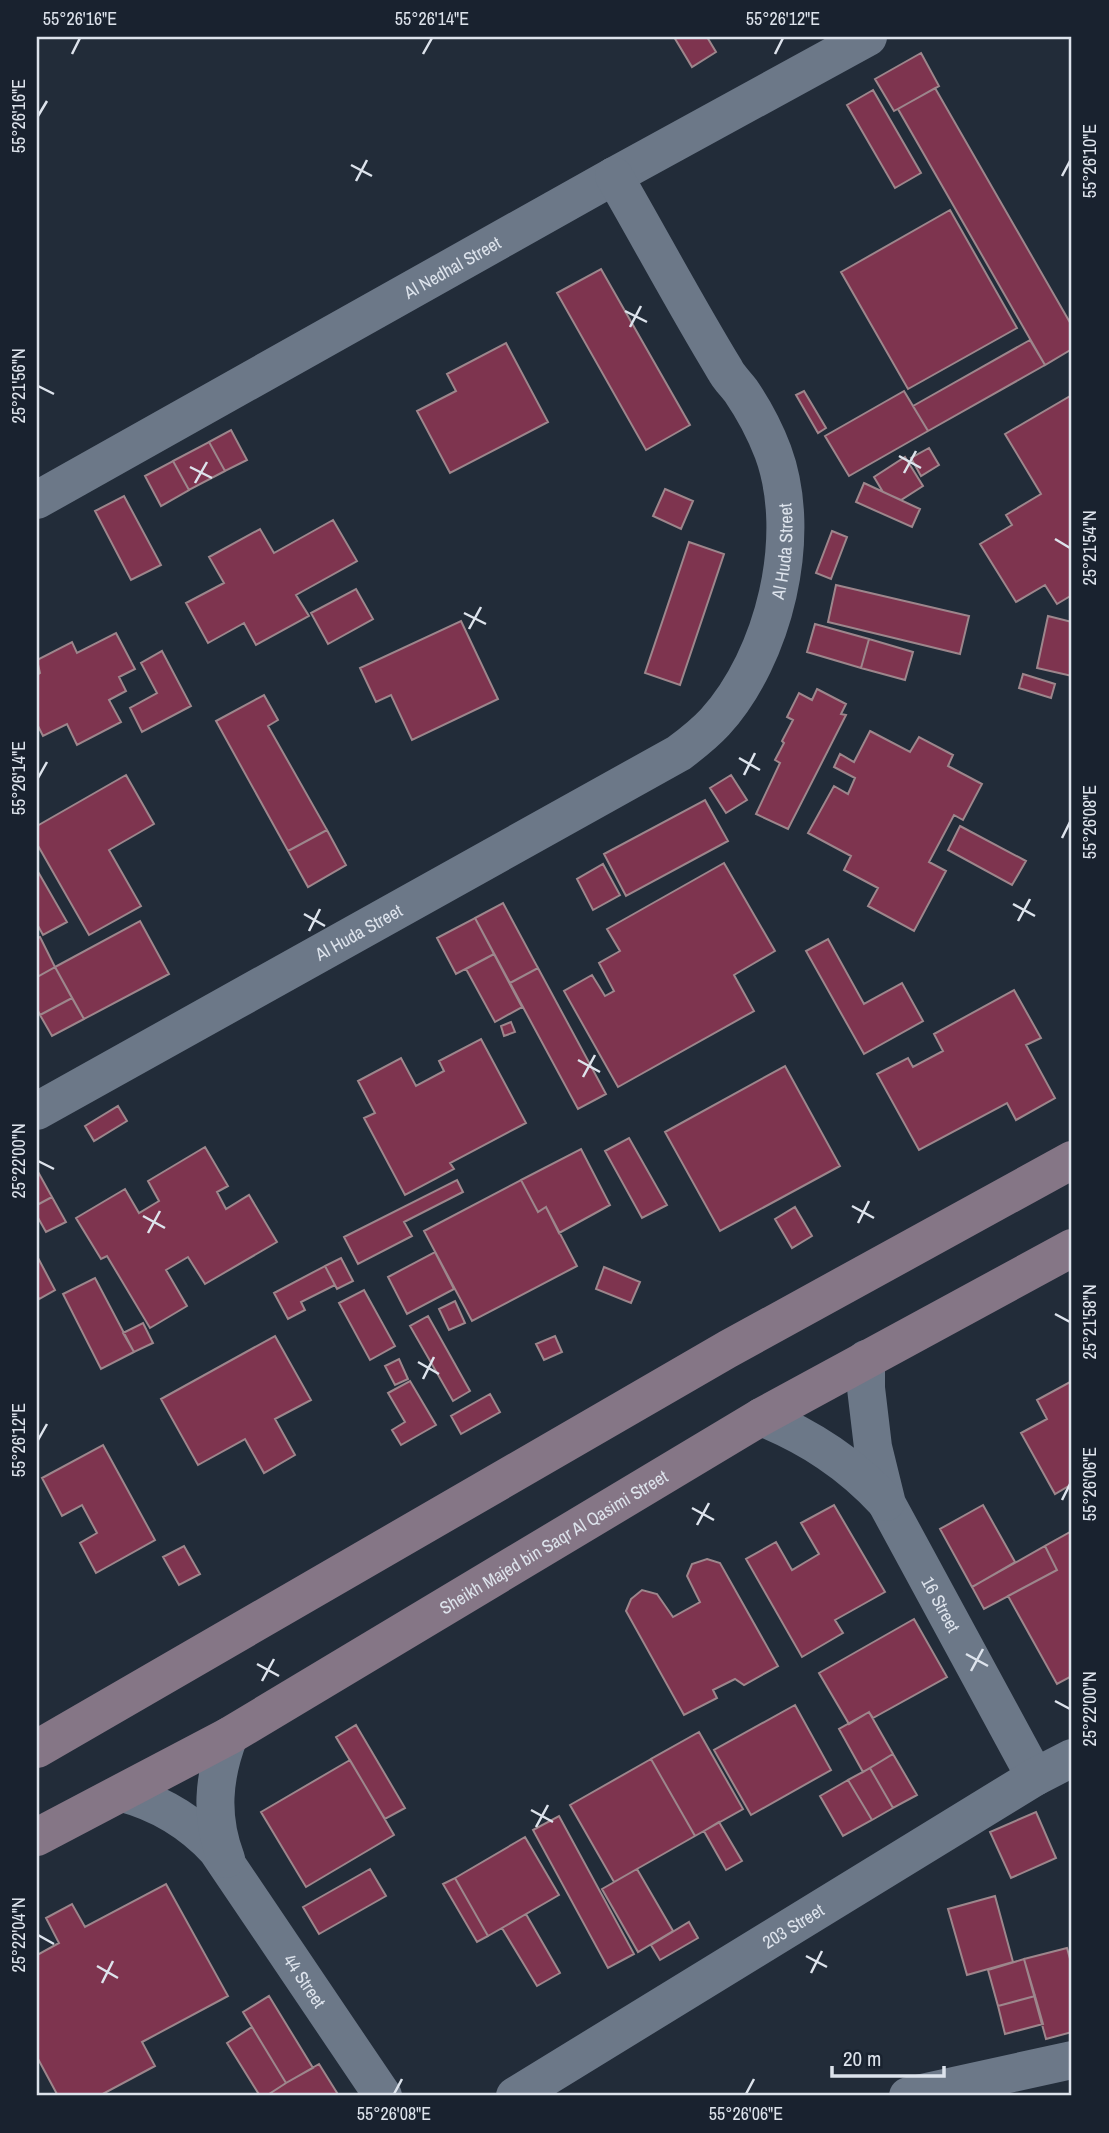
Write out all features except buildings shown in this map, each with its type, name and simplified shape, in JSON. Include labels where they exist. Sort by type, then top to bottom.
[{"type":"street","name":"Al Nedhal Street","points":[[37,500],[614,176],[868,37]]},
{"type":"street","name":"Al Huda Street","points":[[37,1111],[679,753],[715,722],[743,684],[768,626],[783,571],[783,506],[774,455],[754,412],[726,373],[614,176]]},
{"type":"street","points":[[37,1749],[728,1349],[1072,1160]]},
{"type":"street","name":"Sheikh Majed bin Saqr Al Qasimi Street","points":[[37,1837],[229,1736],[761,1417],[1072,1248]]},
{"type":"street","name":"16 Street","points":[[866,1359],[866,1388],[873,1447],[887,1504]]},
{"type":"street","name":"16 Street","points":[[761,1417],[817,1443],[866,1481],[887,1504],[1035,1777]]},
{"type":"street","name":"44 Street","points":[[228,1865],[216,1829],[215,1791],[222,1754],[229,1736]]},
{"type":"street","name":"203 Street","points":[[515,2096],[1035,1777],[1072,1758]]},
{"type":"street","name":"44 Street","points":[[122,1793],[158,1805],[190,1824],[210,1843],[228,1865],[383,2096]]},
{"type":"street","points":[[908,2096],[1072,2060]]}]
